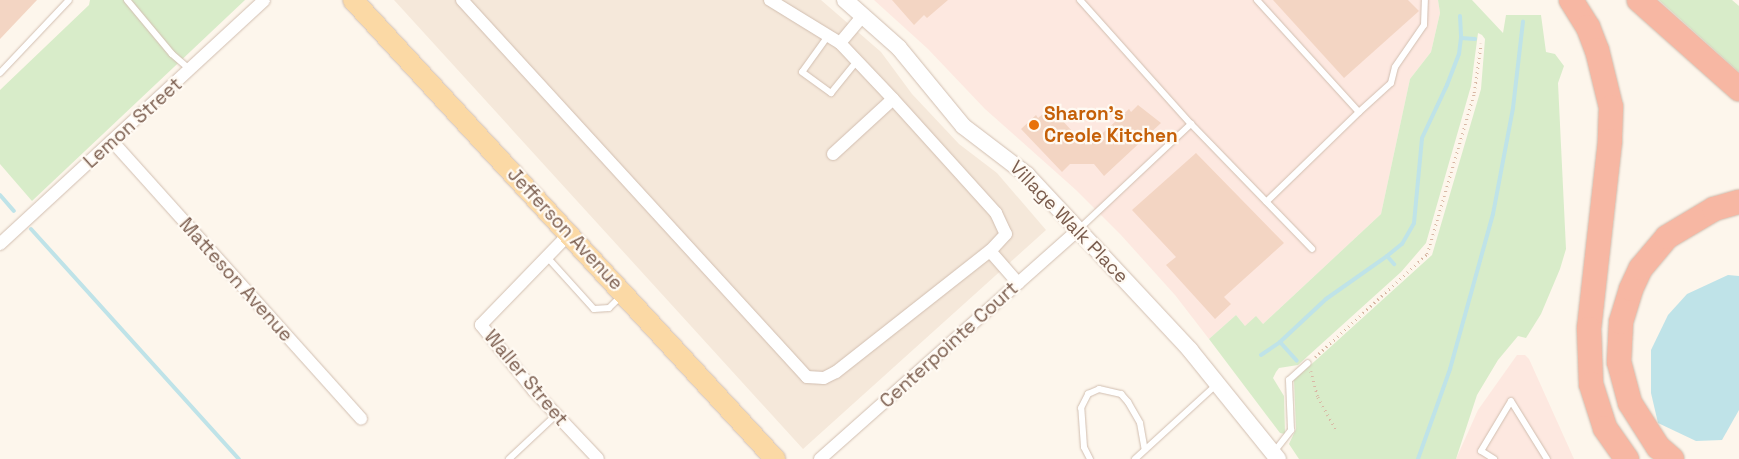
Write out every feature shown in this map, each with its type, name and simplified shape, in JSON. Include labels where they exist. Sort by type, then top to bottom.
[{"type":"highway","points":[[1571,0],[1588,27],[1597,50],[1611,107],[1610,141],[1589,329],[1591,384],[1605,428],[1628,459]]},
{"type":"highway","points":[[1639,0],[1739,89]]},
{"type":"highway","points":[[1672,459],[1658,446],[1630,403],[1619,362],[1621,322],[1630,288],[1641,268],[1668,237],[1714,209],[1739,202]]},
{"type":"main road","name":"Jefferson Avenue","points":[[353,0],[570,233],[775,459]]},
{"type":"street","name":"Lemon Street","points":[[0,244],[264,0]]},
{"type":"street","points":[[462,0],[807,378],[824,378],[836,372],[990,251],[1006,234],[996,213],[840,43],[770,0]]},
{"type":"street","name":"Village Walk Place","points":[[845,0],[900,48],[963,126],[1027,175],[1190,350],[1275,456]]},
{"type":"street","points":[[840,43],[863,16]]},
{"type":"street","points":[[833,154],[893,100]]},
{"type":"street","name":"Matteson Avenue","points":[[112,141],[361,419]]},
{"type":"street","name":"Centerpointe Court","points":[[820,459],[1078,230]]},
{"type":"street","name":"Waller Street","points":[[570,233],[481,325],[556,414],[598,459]]},
{"type":"street","points":[[990,251],[1018,284]]},
{"type":"lane","points":[[0,73],[53,20],[69,0]]},
{"type":"lane","points":[[127,0],[172,54],[190,70]]},
{"type":"lane","points":[[1080,0],[1191,124],[1312,250]]},
{"type":"lane","points":[[1257,0],[1359,112]]},
{"type":"lane","points":[[1266,202],[1391,83],[1395,68],[1424,25],[1425,0]]},
{"type":"lane","points":[[828,36],[802,72],[831,93],[857,61]]},
{"type":"lane","points":[[1078,230],[1191,124]]},
{"type":"lane","points":[[547,257],[594,309],[609,308],[624,293]]},
{"type":"lane","points":[[1275,456],[1291,430],[1289,380],[1308,363]]},
{"type":"lane","points":[[1135,459],[1217,384]]},
{"type":"lane","points":[[1090,459],[1084,447],[1081,408],[1088,394],[1099,389],[1121,394],[1128,402],[1140,423],[1145,450]]},
{"type":"lane","points":[[1494,459],[1480,451],[1511,401],[1546,459]]},
{"type":"lane","points":[[509,459],[556,414]]},
{"type":"path","points":[[1336,430],[1318,397],[1308,363],[1427,254],[1474,93],[1481,43]]},
{"type":"shaded area","points":[[394,0],[821,0],[881,52],[912,94],[959,144],[997,173],[1046,230],[803,449]]},
{"type":"shaded area","points":[[874,0],[1438,0],[1440,13],[1431,52],[1410,79],[1381,214],[1263,324],[1245,326],[1236,315],[1209,339],[1175,295],[1121,235],[1076,190],[985,109],[928,49]]},
{"type":"shaded area","points":[[1517,355],[1525,355],[1529,359],[1574,459],[1456,459],[1478,410]]},
{"type":"green space","points":[[90,0],[245,0],[32,201],[0,164],[0,90],[89,5]]},
{"type":"green space","points":[[1438,0],[1472,0],[1503,33],[1506,15],[1541,15],[1546,52],[1555,54],[1564,66],[1558,83],[1566,249],[1560,269],[1541,314],[1526,338],[1518,336],[1498,360],[1477,395],[1456,459],[1299,459],[1289,444],[1296,429],[1294,380],[1432,255],[1481,89],[1485,39],[1482,35],[1478,33],[1471,86],[1426,243],[1401,272],[1298,365],[1279,368],[1276,372],[1273,378],[1284,396],[1285,434],[1280,433],[1209,339],[1236,315],[1245,326],[1256,316],[1263,324],[1381,214],[1410,79],[1431,52],[1440,13]]},
{"type":"green space","points":[[1659,0],[1732,0],[1739,6],[1739,72]]},
{"type":"water","points":[[1728,275],[1739,276],[1739,410],[1722,440],[1696,441],[1658,423],[1651,393],[1651,350],[1668,315],[1687,294]]},
{"type":"building","points":[[0,0],[37,0],[0,39]]},
{"type":"building","points":[[892,0],[948,0],[927,18],[924,15],[914,25]]},
{"type":"building","points":[[1273,0],[1408,0],[1419,11],[1344,78]]},
{"type":"building","points":[[1138,105],[1161,123],[1104,176],[1094,164],[1070,164],[1062,172],[1021,129],[1036,115],[1038,118],[1044,113],[1058,122],[1061,119],[1072,131],[1063,140],[1093,142],[1129,109],[1131,112]]},
{"type":"building","points":[[1196,153],[1284,243],[1224,297],[1231,304],[1215,319],[1166,265],[1176,257],[1132,210]]},
{"type":"waterway","points":[[1460,16],[1461,38],[1475,39]]},
{"type":"waterway","points":[[1418,459],[1450,369],[1493,214],[1513,108],[1523,22]]},
{"type":"waterway","points":[[1387,256],[1402,244],[1414,223],[1422,138],[1447,85],[1459,54],[1461,38]]},
{"type":"waterway","points":[[0,195],[14,211]]},
{"type":"waterway","points":[[31,229],[239,459]]},
{"type":"waterway","points":[[1261,355],[1280,342],[1326,299],[1387,256],[1394,264]]},
{"type":"waterway","points":[[1280,342],[1297,361]]},
{"type":"place","name":"Sharon's Creole Kitchen","points":[[1034,125]]}]
